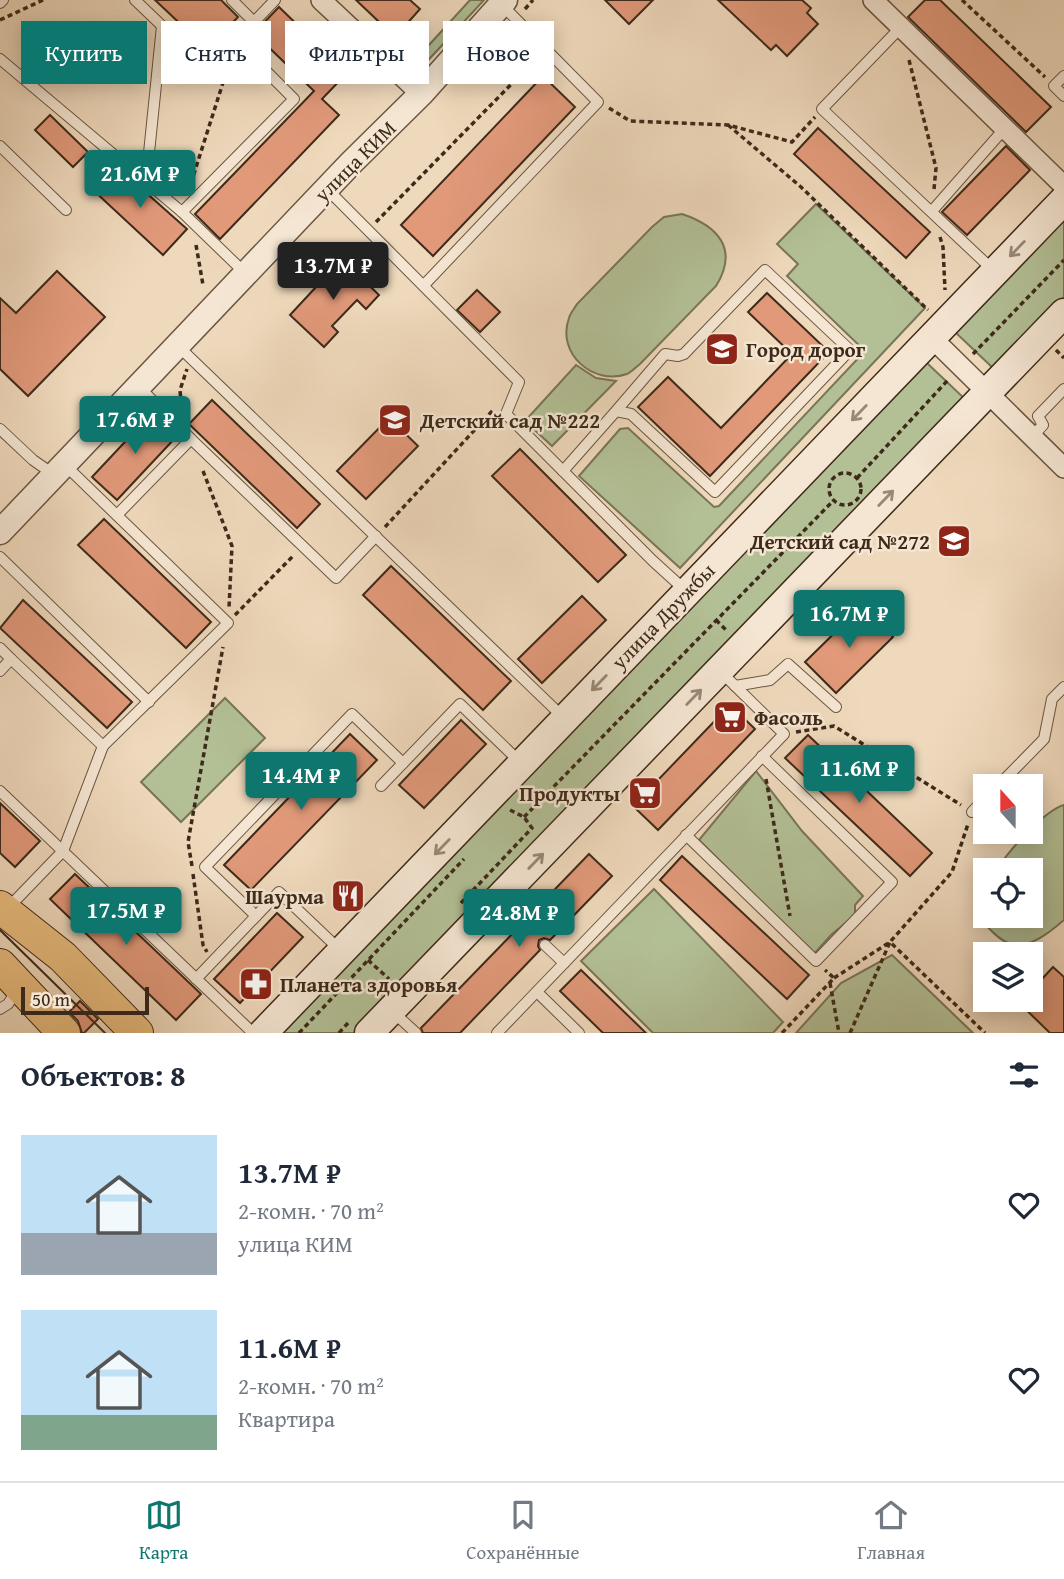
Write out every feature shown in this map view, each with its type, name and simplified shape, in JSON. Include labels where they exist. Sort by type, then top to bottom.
[{"type":"main road","name":"улица Дружбы","points":[[263,1033],[687,592],[930,325],[995,272],[1064,200]]},
{"type":"main road","points":[[363,1024],[386,999],[498,900],[727,678],[1064,313]]},
{"type":"main road","points":[[2,909],[63,957],[137,1033]]},
{"type":"main road","points":[[6,987],[64,1033]]},
{"type":"street","points":[[321,0],[421,94]]},
{"type":"street","name":"улица КИМ","points":[[0,532],[139,386],[183,351],[246,274],[421,94],[503,2]]},
{"type":"street","points":[[877,2],[1064,186]]},
{"type":"street","points":[[930,325],[988,393],[1064,468]]},
{"type":"lane","points":[[135,0],[161,25]]},
{"type":"lane","points":[[232,0],[253,21]]},
{"type":"lane","points":[[255,21],[275,0]]},
{"type":"lane","points":[[503,2],[521,21]]},
{"type":"lane","points":[[901,27],[822,109],[995,272]]},
{"type":"lane","points":[[146,182],[161,36]]},
{"type":"lane","points":[[424,285],[598,102],[554,56]]},
{"type":"lane","points":[[0,59],[182,212],[246,274]]},
{"type":"lane","points":[[182,212],[294,99],[271,76]]},
{"type":"lane","points":[[1064,76],[1054,86],[1064,96]]},
{"type":"lane","points":[[932,211],[1005,128]]},
{"type":"lane","points":[[0,146],[66,210]]},
{"type":"lane","points":[[327,188],[519,382],[506,414],[687,592]]},
{"type":"lane","points":[[563,471],[665,354],[684,354],[765,270],[850,350],[715,492],[631,414],[616,411]]},
{"type":"lane","points":[[183,351],[565,719]]},
{"type":"lane","points":[[139,386],[303,546],[333,582],[376,536]]},
{"type":"lane","points":[[1032,437],[1043,425],[1038,416],[1064,389]]},
{"type":"lane","points":[[0,429],[33,460],[59,470],[117,515],[228,623],[103,746],[63,852],[2,909]]},
{"type":"lane","points":[[117,515],[191,439]]},
{"type":"lane","points":[[0,557],[149,702]]},
{"type":"lane","points":[[0,648],[103,746]]},
{"type":"lane","points":[[0,671],[11,659]]},
{"type":"lane","points":[[727,678],[770,680],[788,664],[836,707]]},
{"type":"lane","points":[[497,1033],[784,734],[727,678]]},
{"type":"lane","points":[[1010,774],[1044,739],[1052,699],[1064,687]]},
{"type":"lane","points":[[381,786],[460,704],[522,764]]},
{"type":"lane","points":[[256,916],[205,867],[352,714],[403,763]]},
{"type":"lane","points":[[686,835],[816,961],[892,883],[762,756]]},
{"type":"lane","points":[[0,791],[253,1033]]},
{"type":"lane","points":[[196,979],[279,891],[341,951]]},
{"type":"lane","points":[[498,900],[522,923]]},
{"type":"lane","points":[[545,945],[564,963]]},
{"type":"lane","points":[[537,992],[579,1033]]},
{"type":"lane","points":[[386,999],[416,1033]]},
{"type":"path","points":[[0,20],[43,0]]},
{"type":"path","points":[[962,0],[1054,86]]},
{"type":"path","points":[[901,27],[936,168],[932,211],[943,247],[945,290]]},
{"type":"path","points":[[182,212],[222,84]]},
{"type":"path","points":[[368,230],[511,84]]},
{"type":"path","points":[[598,102],[631,121],[728,125],[792,142],[822,109]]},
{"type":"path","points":[[728,125],[801,187],[926,306],[930,325]]},
{"type":"path","points":[[192,222],[203,285]]},
{"type":"path","points":[[973,354],[1064,260]]},
{"type":"path","points":[[1055,348],[1064,358]]},
{"type":"path","points":[[183,351],[180,390],[183,431]]},
{"type":"path","points":[[857,478],[948,380]]},
{"type":"path","points":[[376,536],[519,382]]},
{"type":"path","points":[[191,439],[232,546],[228,623],[188,842],[204,945],[211,963]]},
{"type":"path","points":[[848,473],[857,478],[860,494],[854,503],[844,506],[833,501],[828,487],[833,477],[848,473]]},
{"type":"path","points":[[524,817],[833,501]]},
{"type":"path","points":[[228,623],[303,546]]},
{"type":"path","points":[[782,1033],[834,978],[890,942],[952,872],[972,812],[834,726],[784,734]]},
{"type":"path","points":[[762,756],[794,939]]},
{"type":"path","points":[[456,909],[531,828],[524,817],[511,810],[501,820]]},
{"type":"path","points":[[299,1033],[473,850]]},
{"type":"path","points":[[850,1033],[890,942]]},
{"type":"path","points":[[890,942],[985,1033]]},
{"type":"path","points":[[368,960],[389,979],[386,999]]},
{"type":"path","points":[[816,961],[834,978]]},
{"type":"path","points":[[830,982],[839,1033]]},
{"type":"path","points":[[339,1033],[363,1024]]},
{"type":"green space","points":[[470,0],[484,0],[465,21],[451,21]]},
{"type":"green space","points":[[443,30],[443,44],[429,59],[429,45]]},
{"type":"green space","points":[[816,204],[925,308],[680,568],[579,476],[620,429],[628,428],[714,507],[719,506],[865,351],[787,276],[798,264],[777,244]]},
{"type":"green space","points":[[682,214],[706,225],[721,241],[725,250],[725,261],[723,273],[716,286],[629,373],[614,376],[590,371],[580,364],[568,343],[566,331],[571,312],[652,227],[664,217]]},
{"type":"green space","points":[[1064,216],[1064,297],[994,369],[954,331]]},
{"type":"green space","points":[[927,363],[967,401],[355,1033],[278,1033]]},
{"type":"green space","points":[[576,365],[596,378],[616,381],[552,446],[525,421]]},
{"type":"green space","points":[[225,698],[265,738],[181,822],[141,782]]},
{"type":"green space","points":[[756,771],[802,831],[863,896],[855,905],[855,915],[814,954],[699,840]]},
{"type":"green space","points":[[1064,805],[1064,920],[1051,931],[1030,942],[1007,942],[989,928],[1043,928],[1043,858],[1005,858],[1017,844],[1043,844],[1043,819]]},
{"type":"green space","points":[[654,889],[783,1022],[773,1033],[653,1033],[581,961]]},
{"type":"green space","points":[[892,955],[973,1033],[796,1033],[841,983]]},
{"type":"building","points":[[155,0],[221,0],[238,17],[234,21],[177,21]]},
{"type":"building","points":[[356,0],[410,0],[420,9],[409,21],[378,21]]},
{"type":"building","points":[[605,0],[653,0],[629,24]]},
{"type":"building","points":[[718,0],[802,0],[811,8],[807,13],[818,24],[787,56],[776,45],[771,50]]},
{"type":"building","points":[[925,0],[940,0],[1051,107],[1026,132],[908,17]]},
{"type":"building","points":[[279,7],[293,21],[285,21],[285,63],[271,49],[271,21],[266,21]]},
{"type":"building","points":[[307,84],[336,84],[322,99],[339,115],[220,239],[195,214],[314,91]]},
{"type":"building","points":[[535,84],[551,84],[575,107],[433,256],[401,225]]},
{"type":"building","points":[[50,115],[88,152],[73,167],[35,130]]},
{"type":"building","points":[[818,128],[930,232],[906,258],[794,154]]},
{"type":"building","points":[[1006,146],[1030,170],[967,235],[942,212]]},
{"type":"building","points":[[116,166],[187,229],[163,255],[93,190]]},
{"type":"building","points":[[342,259],[379,295],[366,309],[357,300],[332,326],[338,332],[324,347],[290,315]]},
{"type":"building","points":[[57,271],[105,317],[28,396],[0,369],[0,298],[16,313]]},
{"type":"building","points":[[477,290],[500,312],[480,332],[457,310]]},
{"type":"building","points":[[767,293],[829,352],[710,476],[638,407],[668,377],[721,428],[792,354],[748,312]]},
{"type":"building","points":[[212,400],[320,504],[297,528],[189,424]]},
{"type":"building","points":[[153,412],[177,436],[117,500],[92,477]]},
{"type":"building","points":[[389,418],[418,446],[366,499],[337,471]]},
{"type":"building","points":[[520,449],[626,555],[598,582],[492,476]]},
{"type":"building","points":[[104,519],[211,622],[186,648],[78,545]]},
{"type":"building","points":[[391,566],[511,681],[483,710],[363,595]]},
{"type":"building","points":[[582,596],[606,620],[542,683],[518,659]]},
{"type":"building","points":[[23,600],[132,702],[107,728],[0,628]]},
{"type":"building","points":[[862,606],[893,637],[836,693],[805,662]]},
{"type":"building","points":[[730,705],[755,729],[658,830],[633,806]]},
{"type":"building","points":[[461,720],[486,744],[424,808],[399,785]]},
{"type":"building","points":[[350,734],[377,760],[251,890],[224,865]]},
{"type":"building","points":[[808,735],[932,853],[910,876],[785,758]]},
{"type":"building","points":[[0,803],[40,841],[15,867],[0,853]]},
{"type":"building","points":[[589,854],[612,876],[550,940],[539,940],[540,950],[460,1033],[423,1033],[421,1028],[517,929],[528,928],[527,918]]},
{"type":"building","points":[[682,856],[809,975],[787,999],[660,880]]},
{"type":"building","points":[[75,874],[201,994],[176,1020],[50,899]]},
{"type":"building","points":[[277,913],[303,937],[240,1003],[214,979]]},
{"type":"building","points":[[1053,967],[1064,977],[1064,1033],[1050,1033],[1028,1012],[1043,1012],[1043,978]]},
{"type":"building","points":[[581,970],[646,1033],[603,1033],[560,991]]},
{"type":"building","points":[[80,1001],[98,1019],[84,1033],[69,1012]]},
{"type":"tram line","points":[[0,930],[105,1033]]},
{"type":"place","name":"Город дорог","points":[[722,349]]},
{"type":"place","name":"Детский сад №222","points":[[395,420]]},
{"type":"place","name":"Детский сад №272","points":[[954,541]]},
{"type":"place","name":"Фасоль","points":[[730,717]]},
{"type":"place","name":"Продукты","points":[[645,793]]},
{"type":"place","name":"Шаурма","points":[[348,896]]},
{"type":"place","name":"Планета здоровья","points":[[256,984]]}]
